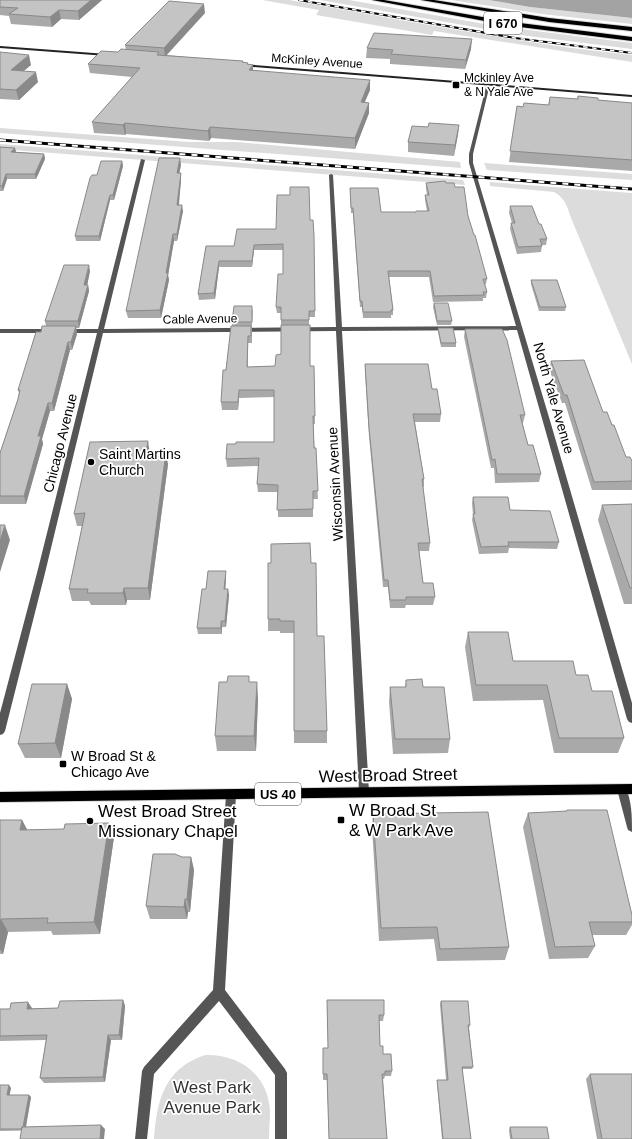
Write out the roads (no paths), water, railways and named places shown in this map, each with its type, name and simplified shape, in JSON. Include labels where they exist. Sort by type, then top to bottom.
[{"type":"highway","name":"I 670","points":[[375,0],[512,24],[632,39]]},
{"type":"highway","name":"I 670","points":[[424,0],[549,20],[632,28]]},
{"type":"main road","points":[[0,47],[116,56]]},
{"type":"main road","name":"McKinley Avenue","points":[[234,65],[632,96]]},
{"type":"main road","name":"West Broad Street","points":[[0,797],[627,789]]},
{"type":"street","name":"North Yale Avenue","points":[[488,84],[471,154],[471,163],[632,719]]},
{"type":"street","name":"Chicago Avenue","points":[[0,731],[41,573],[143,160]]},
{"type":"street","name":"Wisconsin Avenue","points":[[331,175],[338,329],[364,792]]},
{"type":"street","name":"Cable Avenue","points":[[0,332],[520,328]]},
{"type":"street","points":[[627,789],[632,827]]},
{"type":"street","points":[[141,1139],[148,1071],[219,992],[230,795]]},
{"type":"street","points":[[219,992],[281,1073],[281,1139]]},
{"type":"railway","points":[[299,0],[515,38],[632,53]]},
{"type":"railway","points":[[0,140],[632,189]]},
{"type":"place","name":"Mckinley Ave & N Yale Ave","points":[[456,85]]},
{"type":"place","name":"Saint Martins Church","points":[[91,462]]},
{"type":"place","name":"W Broad St & Chicago Ave","points":[[63,764]]},
{"type":"place","name":"W Broad St & W Park Ave","points":[[341,820]]},
{"type":"place","name":"West Broad Street Missionary Chapel","points":[[90,821]]},
{"type":"park label","name":"West Park Avenue Park","points":[[212,1097]]}]
